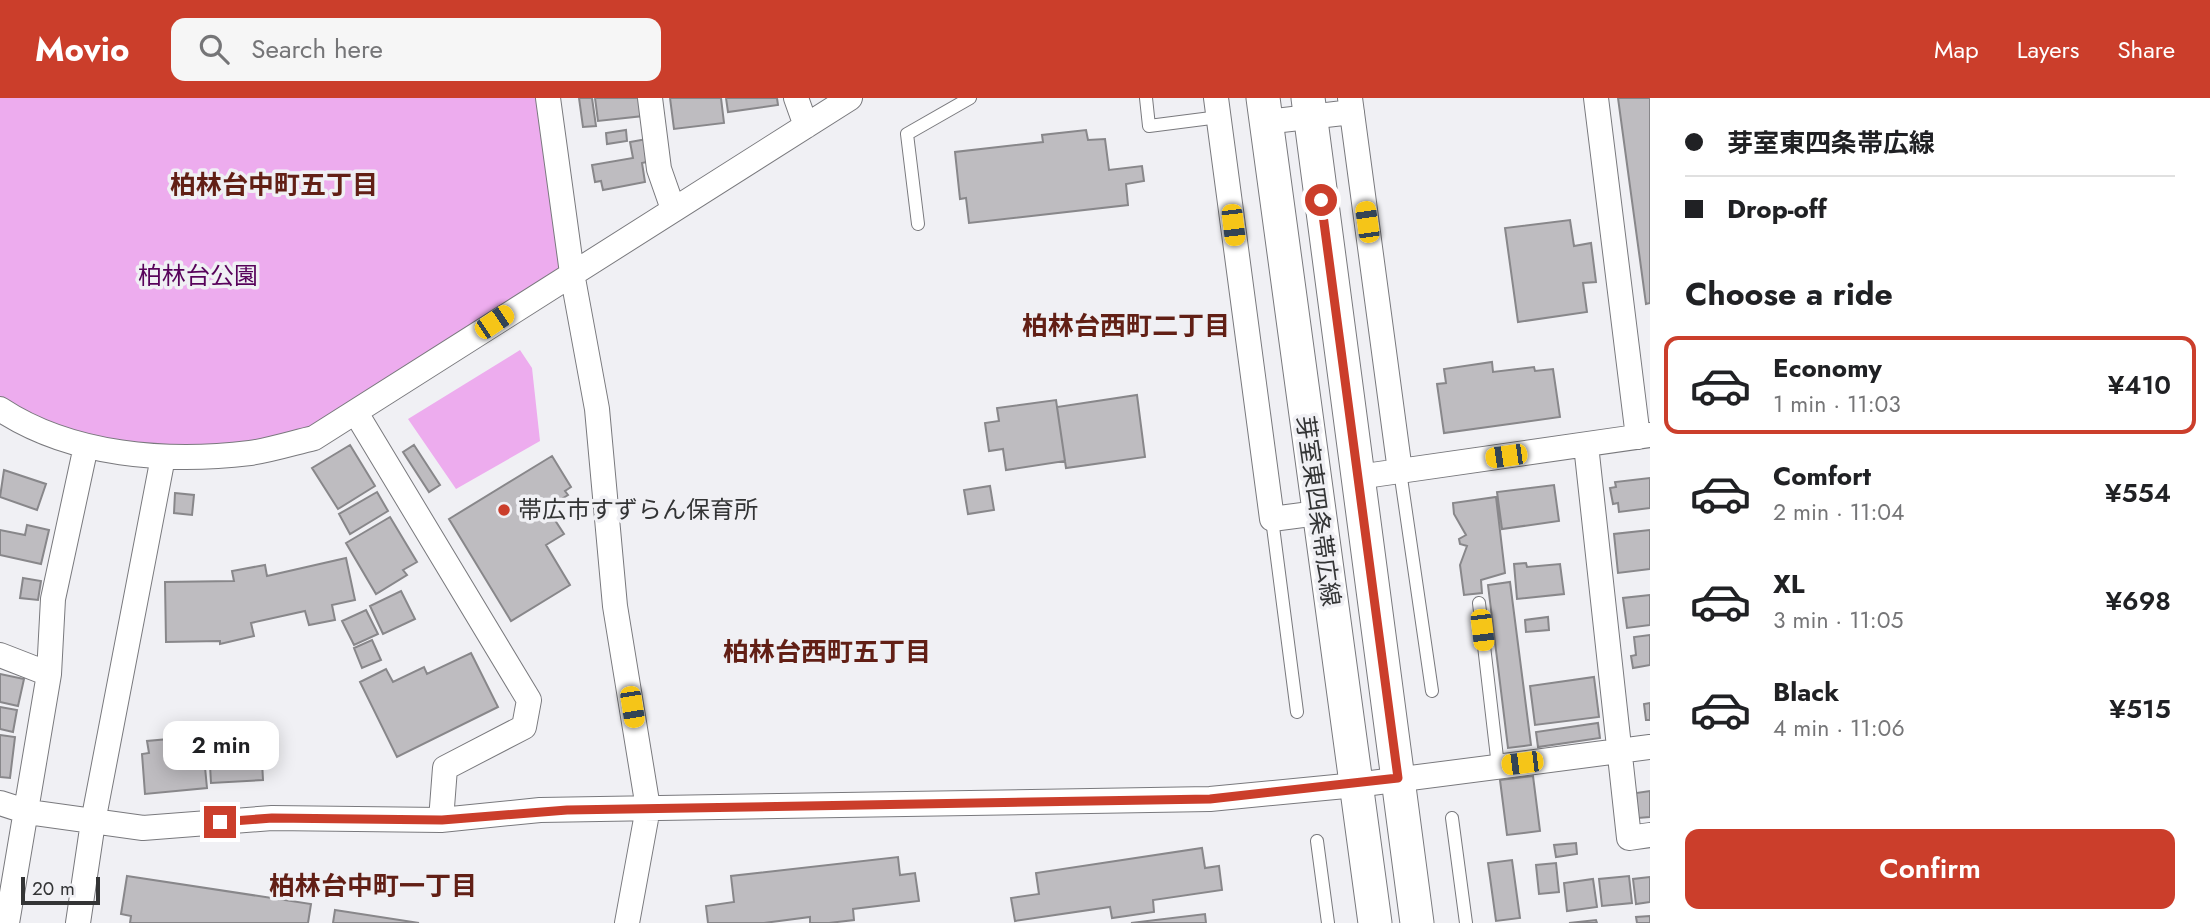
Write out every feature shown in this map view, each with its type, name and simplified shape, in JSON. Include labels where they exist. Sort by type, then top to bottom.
[{"type":"main road","name":"芽室東四条帯広線","points":[[1309,107],[1417,923]]},
{"type":"main road","name":"芽室東四条帯広線","points":[[1264,110],[1375,923]]},
{"type":"street","points":[[548,98],[572,273],[597,409],[615,606],[648,808],[627,923]]},
{"type":"street","points":[[650,98],[659,169],[673,209]]},
{"type":"street","points":[[796,98],[806,126]]},
{"type":"street","points":[[0,409],[18,421],[86,446],[163,457],[251,453],[314,438],[850,98]]},
{"type":"street","points":[[1358,477],[1644,436],[1596,98]]},
{"type":"street","points":[[1264,110],[1351,105],[1400,471]]},
{"type":"street","points":[[1218,108],[1272,519],[1318,513]]},
{"type":"street","points":[[356,413],[529,700],[524,727],[445,768],[442,820]]},
{"type":"street","points":[[1586,444],[1629,838],[1650,835]]},
{"type":"street","points":[[7,923],[28,812],[48,674],[53,599],[86,446]]},
{"type":"street","points":[[78,923],[93,822],[163,457]]},
{"type":"street","points":[[0,655],[48,674]]},
{"type":"street","points":[[0,803],[28,812],[143,828],[272,818],[442,820],[540,810],[1210,799],[1356,785],[1650,747]]},
{"type":"lane","points":[[918,224],[907,134],[970,98]]},
{"type":"lane","points":[[1146,98],[1149,126],[1218,108]]},
{"type":"lane","points":[[1400,471],[1432,691]]},
{"type":"lane","points":[[1272,519],[1297,712]]},
{"type":"lane","points":[[1479,603],[1498,766]]},
{"type":"lane","points":[[1452,818],[1466,923]]},
{"type":"lane","points":[[1317,841],[1328,923]]},
{"type":"green space","name":"柏林台公園","points":[[0,98],[548,98],[572,273],[314,438],[163,457],[0,409]]},
{"type":"green space","points":[[520,350],[532,368],[540,441],[456,489],[408,419]]},
{"type":"building","points":[[579,98],[592,98],[596,126],[583,127]]},
{"type":"building","points":[[595,98],[641,98],[643,116],[598,121]]},
{"type":"building","points":[[670,98],[721,98],[724,123],[674,129]]},
{"type":"building","points":[[726,98],[777,98],[778,105],[728,112]]},
{"type":"building","points":[[1618,98],[1650,98],[1650,303],[1646,304]]},
{"type":"building","points":[[626,130],[627,141],[607,144],[606,133]]},
{"type":"building","points":[[1086,130],[1088,140],[1105,139],[1109,170],[1142,166],[1144,181],[1126,184],[1128,205],[969,223],[966,198],[960,199],[955,152],[1043,142],[1042,135]]},
{"type":"building","points":[[647,139],[651,161],[642,163],[645,182],[603,190],[601,181],[595,182],[592,165],[633,158],[630,142]]},
{"type":"building","points":[[1570,220],[1574,246],[1591,243],[1596,282],[1583,283],[1587,312],[1518,322],[1505,228]]},
{"type":"building","points":[[1492,362],[1493,372],[1534,367],[1535,371],[1553,369],[1560,417],[1444,433],[1437,384],[1446,383],[1444,369]]},
{"type":"building","points":[[1137,395],[1145,457],[1066,468],[1057,407]]},
{"type":"building","points":[[1056,400],[1065,461],[1006,470],[1003,449],[989,451],[985,423],[999,421],[997,408]]},
{"type":"building","points":[[350,445],[375,486],[338,509],[312,468]]},
{"type":"building","points":[[414,445],[440,485],[429,492],[403,452]]},
{"type":"building","points":[[552,456],[571,487],[565,491],[568,495],[547,508],[564,534],[546,545],[570,585],[511,621],[449,519]]},
{"type":"building","points":[[4,470],[46,484],[37,510],[0,497]]},
{"type":"building","points":[[1650,478],[1650,508],[1619,512],[1618,503],[1613,504],[1610,488],[1616,487],[1615,482]]},
{"type":"building","points":[[1554,485],[1559,521],[1502,529],[1497,492]]},
{"type":"building","points":[[990,486],[994,510],[968,514],[964,490]]},
{"type":"building","points":[[377,492],[388,511],[350,534],[339,514]]},
{"type":"building","points":[[175,493],[194,495],[192,515],[174,513]]},
{"type":"building","points":[[1496,497],[1505,573],[1481,580],[1482,593],[1464,595],[1460,565],[1467,546],[1460,544],[1459,539],[1466,535],[1454,514],[1453,503]]},
{"type":"building","points":[[390,517],[417,562],[403,570],[407,575],[376,594],[346,543]]},
{"type":"building","points":[[27,525],[49,530],[41,564],[0,555],[0,530],[25,535]]},
{"type":"building","points":[[1650,530],[1650,569],[1618,573],[1614,534]]},
{"type":"building","points":[[346,558],[355,600],[332,605],[335,620],[309,625],[305,611],[251,623],[254,636],[220,644],[220,641],[166,642],[165,582],[234,581],[232,571],[265,565],[267,576]]},
{"type":"building","points":[[1526,563],[1527,567],[1560,564],[1564,594],[1517,599],[1514,564]]},
{"type":"building","points":[[23,578],[41,581],[38,600],[20,598]]},
{"type":"building","points":[[1510,582],[1531,745],[1508,748],[1488,585]]},
{"type":"building","points":[[401,591],[415,619],[383,634],[370,606]]},
{"type":"building","points":[[1650,595],[1650,625],[1627,628],[1623,598]]},
{"type":"building","points":[[366,610],[378,634],[354,645],[342,621]]},
{"type":"building","points":[[1548,617],[1549,630],[1526,632],[1525,620]]},
{"type":"building","points":[[1650,635],[1650,665],[1633,668],[1631,656],[1636,655],[1634,637]]},
{"type":"building","points":[[372,640],[381,660],[362,668],[354,648]]},
{"type":"building","points":[[471,653],[498,707],[397,757],[360,682],[386,669],[393,682],[424,667],[427,674]]},
{"type":"building","points":[[0,674],[24,679],[18,706],[0,702]]},
{"type":"building","points":[[1594,677],[1599,717],[1535,725],[1530,686]]},
{"type":"building","points":[[1650,703],[1650,720],[1646,720],[1644,704]]},
{"type":"building","points":[[0,707],[17,710],[13,732],[0,729]]},
{"type":"building","points":[[1598,723],[1600,738],[1538,747],[1536,732]]},
{"type":"building","points":[[260,725],[263,780],[211,783],[208,729]]},
{"type":"building","points":[[0,735],[15,737],[10,778],[0,777]]},
{"type":"building","points":[[202,736],[207,788],[145,794],[142,754],[149,753],[147,741]]},
{"type":"building","points":[[1533,776],[1540,831],[1507,835],[1500,780]]},
{"type":"building","points":[[1650,791],[1650,817],[1638,818],[1636,793]]},
{"type":"building","points":[[1576,843],[1577,854],[1556,857],[1554,845]]},
{"type":"building","points":[[1202,848],[1205,868],[1219,866],[1222,890],[1153,900],[1154,912],[1112,918],[1110,907],[1015,921],[1011,898],[1039,894],[1036,873]]},
{"type":"building","points":[[898,857],[900,875],[915,873],[919,901],[853,909],[854,920],[829,923],[810,923],[810,917],[764,923],[708,923],[706,906],[734,902],[731,876]]},
{"type":"building","points":[[1512,860],[1520,918],[1496,921],[1488,863]]},
{"type":"building","points":[[1556,863],[1559,892],[1539,894],[1536,865]]},
{"type":"building","points":[[127,876],[311,904],[308,923],[130,923],[131,916],[121,914]]},
{"type":"building","points":[[1629,876],[1632,903],[1602,906],[1599,879]]},
{"type":"building","points":[[1650,877],[1650,902],[1636,904],[1633,879]]},
{"type":"building","points":[[1593,879],[1597,907],[1567,911],[1564,883]]},
{"type":"building","points":[[335,910],[419,923],[333,923]]},
{"type":"building","points":[[1205,914],[1206,923],[1131,923]]},
{"type":"building","points":[[1650,916],[1650,923],[1637,923],[1636,917]]},
{"type":"building","points":[[1596,920],[1597,923],[1569,923]]},
{"type":"place","name":"帯広市すずらん保育所","points":[[504,510]]},
{"type":"district","name":"柏林台中町五丁目","points":[[274,185]]},
{"type":"district","name":"柏林台西町二丁目","points":[[1126,326]]},
{"type":"district","name":"柏林台西町五丁目","points":[[827,652]]},
{"type":"district","name":"柏林台中町一丁目","points":[[373,886]]},
{"type":"route","points":[[220,822],[272,818],[442,820],[540,810],[1210,799],[1356,785],[1398,778],[1321,200]]}]
